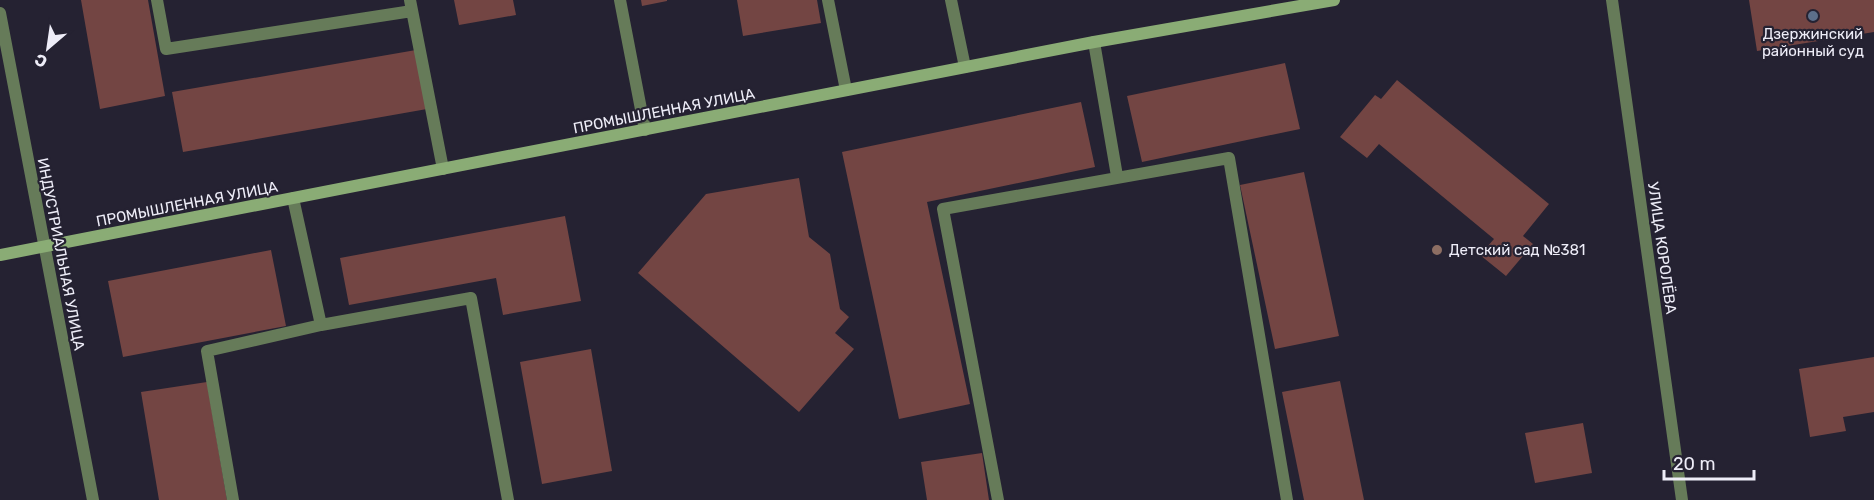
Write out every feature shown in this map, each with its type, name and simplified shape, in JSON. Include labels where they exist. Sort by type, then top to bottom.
[{"type":"street","points":[[157,0],[166,49],[411,5],[442,169]]},
{"type":"street","points":[[620,0],[645,130]]},
{"type":"street","points":[[828,0],[846,90]]},
{"type":"street","points":[[951,0],[965,67]]},
{"type":"street","name":"ПРОМЫШЛЕННАЯ УЛИЦА","points":[[0,255],[1094,42],[1334,0]]},
{"type":"street","name":"УЛИЦА КОРОЛЁВА","points":[[1612,0],[1682,500]]},
{"type":"street","name":"ИНДУСТРИАЛЬНАЯ УЛИЦА","points":[[0,13],[93,500]]},
{"type":"street","points":[[1094,42],[1117,176]]},
{"type":"street","points":[[998,500],[943,209],[1117,176],[1229,158],[1287,500]]},
{"type":"street","points":[[293,198],[321,325]]},
{"type":"street","points":[[233,500],[207,351],[321,325],[471,298],[508,500]]},
{"type":"building","points":[[81,0],[148,0],[165,96],[100,109]]},
{"type":"building","points":[[454,0],[513,0],[516,15],[459,25]]},
{"type":"building","points":[[641,0],[667,0],[667,1],[642,6]]},
{"type":"building","points":[[737,0],[817,0],[821,23],[743,36]]},
{"type":"building","name":"Дзержинский районный суд","points":[[1749,0],[1874,0],[1874,32],[1757,51]]},
{"type":"building","points":[[416,50],[427,109],[183,152],[172,92]]},
{"type":"building","points":[[1285,63],[1300,129],[1142,162],[1127,96]]},
{"type":"building","points":[[1397,80],[1549,204],[1523,236],[1533,244],[1506,276],[1480,255],[1494,239],[1379,144],[1367,158],[1340,137],[1375,95],[1381,99]]},
{"type":"building","points":[[1081,102],[1095,167],[927,202],[970,404],[899,419],[842,152]]},
{"type":"building","points":[[1304,172],[1339,336],[1275,349],[1240,185]]},
{"type":"building","points":[[799,178],[809,237],[830,254],[840,309],[849,317],[835,333],[854,349],[799,412],[638,273],[706,194]]},
{"type":"building","points":[[565,216],[581,301],[503,315],[496,278],[349,305],[340,258]]},
{"type":"building","points":[[271,250],[286,326],[123,357],[108,281]]},
{"type":"building","points":[[591,349],[612,471],[542,484],[520,362]]},
{"type":"building","points":[[1874,357],[1874,412],[1843,417],[1846,431],[1810,437],[1799,369]]},
{"type":"building","points":[[1340,381],[1364,500],[1304,500],[1282,392]]},
{"type":"building","points":[[207,382],[227,500],[159,500],[141,392]]},
{"type":"building","points":[[1583,423],[1592,473],[1535,483],[1525,433]]},
{"type":"building","points":[[982,453],[989,500],[927,500],[921,462]]},
{"type":"place","name":"Дзержинский районный суд","points":[[1813,16]]},
{"type":"place","name":"Детский сад №381","points":[[1437,250]]}]
